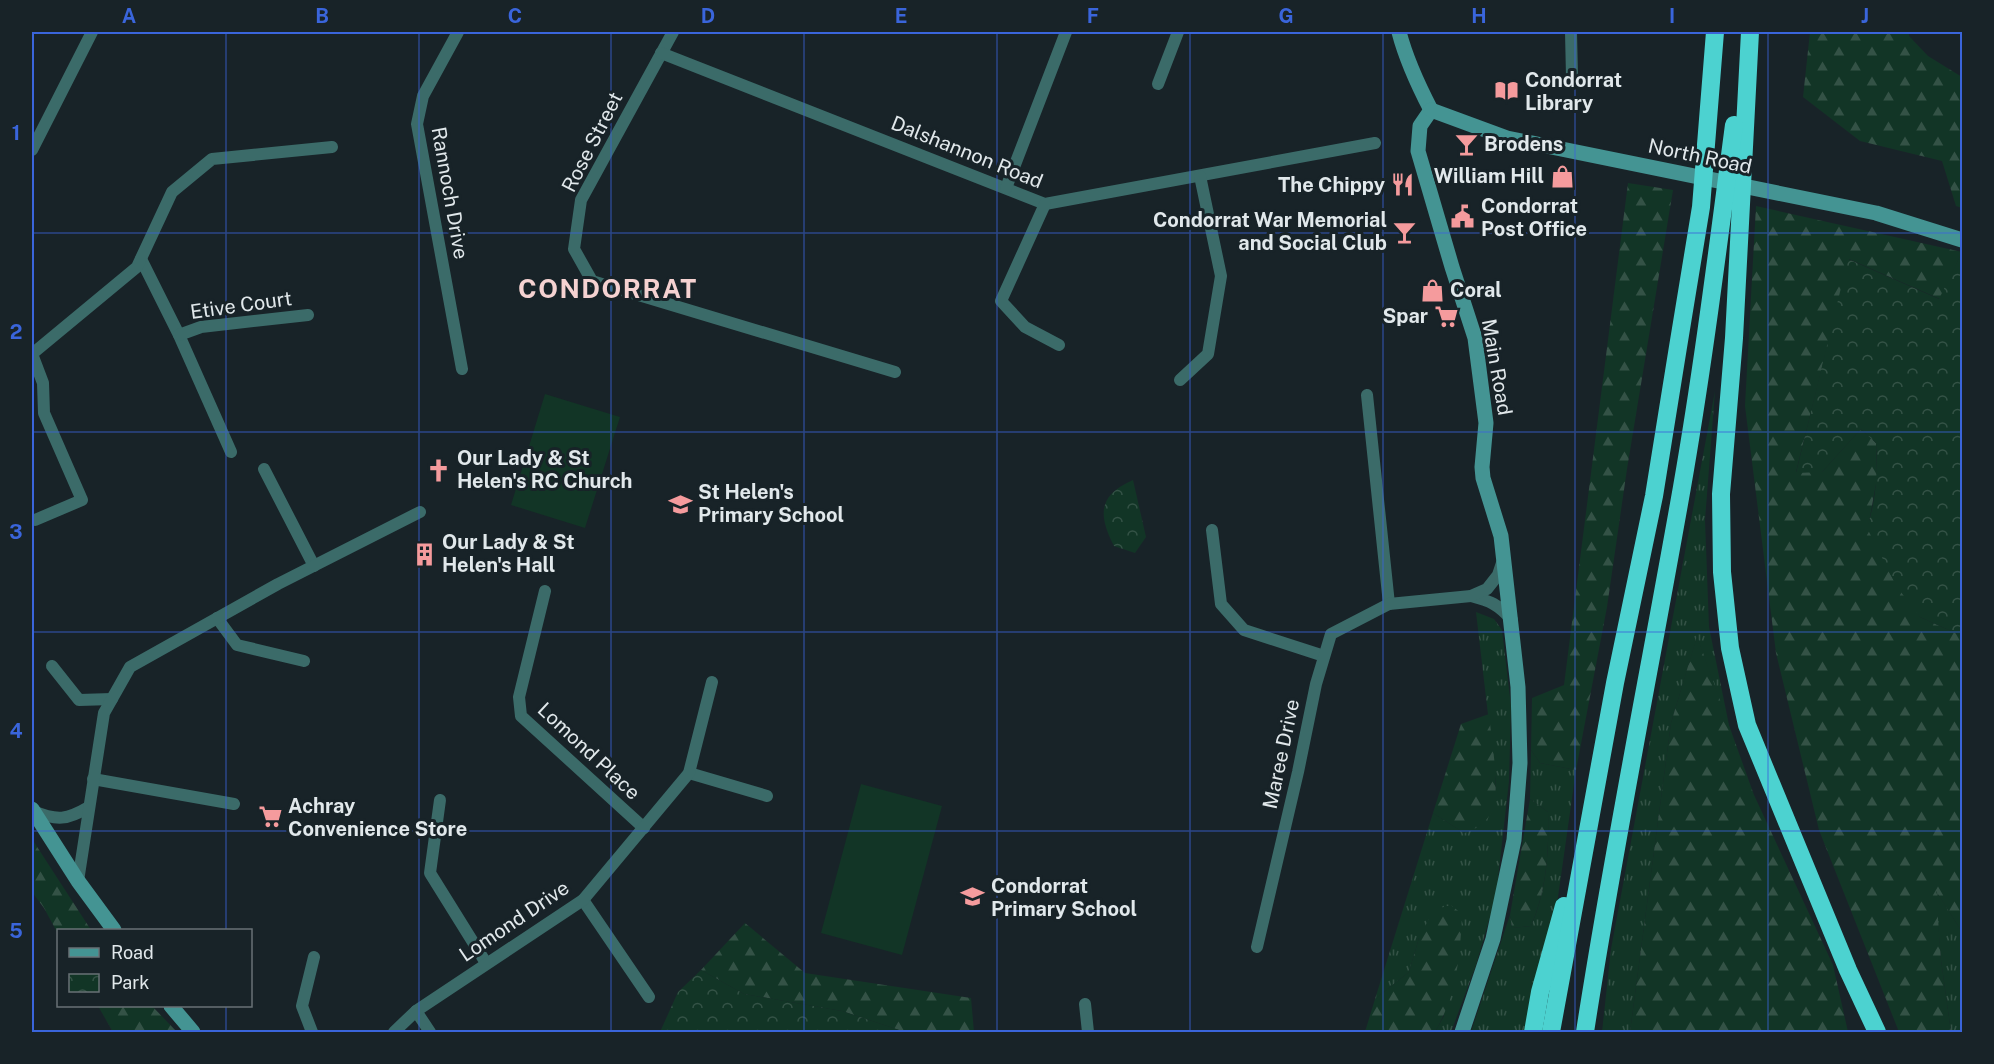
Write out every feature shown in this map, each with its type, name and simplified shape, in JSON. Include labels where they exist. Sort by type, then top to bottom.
[{"type":"highway","points":[[1551,1032],[1615,682],[1654,496],[1701,207],[1715,32]]},
{"type":"highway","points":[[1748,32],[1734,338],[1721,494],[1722,572],[1729,637],[1747,725],[1848,970],[1877,1032]]},
{"type":"highway","points":[[1585,1032],[1705,347],[1748,32]]},
{"type":"highway","points":[[1533,1032],[1540,992],[1596,792]]},
{"type":"highway","points":[[1848,970],[1862,1032]]},
{"type":"street","points":[[32,150],[92,32]]},
{"type":"street","name":"Rannoch Drive","points":[[458,32],[423,96],[417,124],[462,369]]},
{"type":"street","name":"Rose Street","points":[[673,32],[581,200],[574,249],[592,281],[895,372]]},
{"type":"street","points":[[1006,188],[1066,32]]},
{"type":"street","points":[[1158,84],[1178,32]]},
{"type":"street","points":[[1399,32],[1431,110]]},
{"type":"street","points":[[1571,32],[1572,77]]},
{"type":"street","name":"Dalshannon Road","points":[[661,53],[1045,204],[1375,143]]},
{"type":"street","name":"North Road","points":[[1431,110],[1507,138],[1876,213],[1962,240]]},
{"type":"street","name":"Main Road","points":[[1431,110],[1420,126],[1418,151],[1475,338],[1486,423],[1482,467],[1504,556],[1518,687],[1520,763],[1514,840],[1493,939],[1462,1032]]},
{"type":"street","points":[[35,520],[82,500],[44,413],[43,383],[32,354],[137,267],[172,192],[212,159],[332,147]]},
{"type":"street","points":[[1180,380],[1208,354],[1221,276],[1200,176]]},
{"type":"street","points":[[1045,204],[1001,301],[1024,327],[1059,345]]},
{"type":"street","name":"Etive Court","points":[[141,259],[179,335],[231,453]]},
{"type":"street","name":"Etive Court","points":[[179,335],[201,327],[308,315]]},
{"type":"street","points":[[1367,394],[1389,604]]},
{"type":"street","points":[[264,469],[314,566]]},
{"type":"street","points":[[78,881],[104,713],[130,667],[314,566],[420,512]]},
{"type":"street","points":[[1212,530],[1221,604],[1245,630],[1324,656]]},
{"type":"street","name":"Maree Drive","points":[[1257,947],[1316,684],[1331,634],[1389,604],[1471,596],[1487,589],[1498,575],[1504,556]]},
{"type":"street","name":"Lomond Place","points":[[545,591],[519,697],[521,716],[644,828]]},
{"type":"street","points":[[1471,596],[1501,608],[1512,620]]},
{"type":"street","points":[[217,618],[237,645],[304,662]]},
{"type":"street","points":[[52,666],[79,700],[112,699]]},
{"type":"street","name":"Lomond Drive","points":[[394,1032],[417,1011],[583,900],[689,773],[712,682]]},
{"type":"street","points":[[689,773],[767,796]]},
{"type":"street","points":[[93,780],[234,804]]},
{"type":"street","points":[[440,800],[430,873],[486,963]]},
{"type":"street","points":[[32,810],[59,819],[75,815],[89,807]]},
{"type":"street","points":[[32,810],[78,881],[113,929]]},
{"type":"street","points":[[583,900],[649,997]]},
{"type":"street","points":[[312,1032],[302,1006],[314,957]]},
{"type":"street","points":[[1085,1004],[1088,1032]]},
{"type":"street","points":[[173,1007],[193,1032]]},
{"type":"street","points":[[417,1011],[430,1032]]},
{"type":"green space","points":[[1810,32],[1909,32],[1909,36],[1928,56],[1962,77],[1962,208],[1956,206],[1942,161],[1860,141],[1803,97]]},
{"type":"green space","points":[[1628,183],[1673,190],[1627,469],[1607,607],[1576,770],[1540,763],[1531,750],[1532,698],[1564,685]]},
{"type":"green space","points":[[1756,206],[1962,252],[1940,299],[1849,259],[1796,472],[1822,472],[1861,429],[1876,443],[1877,478],[1868,528],[1920,617],[1962,636],[1962,932],[1936,891],[1941,960],[1951,1032],[1899,1032],[1819,830],[1776,653],[1745,406]]},
{"type":"green space","points":[[1962,252],[1962,636],[1920,617],[1897,587],[1867,528],[1876,486],[1876,443],[1861,429],[1822,472],[1796,473],[1848,259],[1939,299]]},
{"type":"green space","points":[[1715,391],[1705,520],[1709,627],[1730,730],[1697,637],[1671,723],[1630,1032],[1602,1032],[1611,949]]},
{"type":"green space","points":[[545,394],[620,417],[585,528],[511,505]]},
{"type":"green space","points":[[1133,480],[1146,537],[1135,553],[1114,546],[1105,525],[1104,515],[1107,499],[1121,486]]},
{"type":"green space","points":[[1476,612],[1494,619],[1502,630],[1511,706],[1509,781],[1496,896],[1476,965],[1451,1032],[1435,1032],[1444,1016],[1419,938],[1409,972],[1375,999],[1433,813],[1464,833],[1486,820],[1492,808],[1496,783]]},
{"type":"green space","points":[[1697,636],[1754,795],[1833,965],[1848,1032],[1630,1032],[1671,723]]},
{"type":"green space","points":[[1489,714],[1496,778],[1495,802],[1490,815],[1484,822],[1464,833],[1433,813],[1461,724]]},
{"type":"green space","points":[[1531,750],[1540,763],[1576,770],[1557,904],[1528,1032],[1471,1032],[1510,915],[1512,928],[1531,926],[1544,884],[1548,812],[1530,799]]},
{"type":"green space","points":[[861,784],[942,806],[902,955],[821,933]]},
{"type":"green space","points":[[1530,799],[1548,812],[1546,870],[1541,898],[1531,926],[1512,928],[1510,915]]},
{"type":"green space","points":[[32,839],[90,929],[57,929],[57,932],[32,892]]},
{"type":"green space","points":[[1935,889],[1962,932],[1962,1032],[1951,1032],[1941,960]]},
{"type":"green space","points":[[1445,906],[1452,906],[1462,914],[1460,945],[1453,989],[1435,1032],[1365,1032],[1375,999],[1409,972],[1419,938],[1431,915]]},
{"type":"green space","points":[[745,923],[805,973],[971,998],[974,1032],[905,1032],[842,1011],[744,994],[701,970]]},
{"type":"green space","points":[[701,970],[744,994],[842,1011],[905,1032],[660,1032],[678,992]]},
{"type":"green space","points":[[99,1007],[153,1007],[177,1032],[113,1032]]},
{"type":"place","name":"Condorrat Library","points":[[1507,91]]},
{"type":"place","name":"Brodens","points":[[1466,144]]},
{"type":"place","name":"William Hill","points":[[1562,176]]},
{"type":"place","name":"The Chippy","points":[[1403,185]]},
{"type":"place","name":"Condorrat Post Office","points":[[1463,217]]},
{"type":"place","name":"Condorrat War Memorial and Social Club","points":[[1405,232]]},
{"type":"place","name":"Coral","points":[[1432,290]]},
{"type":"place","name":"Spar","points":[[1446,316]]},
{"type":"place","name":"Our Lady & St Helen's RC Church","points":[[439,470]]},
{"type":"place","name":"St Helen's Primary School","points":[[680,504]]},
{"type":"place","name":"Our Lady & St Helen's Hall","points":[[424,554]]},
{"type":"place","name":"Achray Convenience Store","points":[[270,817]]},
{"type":"place","name":"Condorrat Primary School","points":[[973,897]]},
{"type":"district","name":"CONDORRAT","points":[[608,289]]}]
